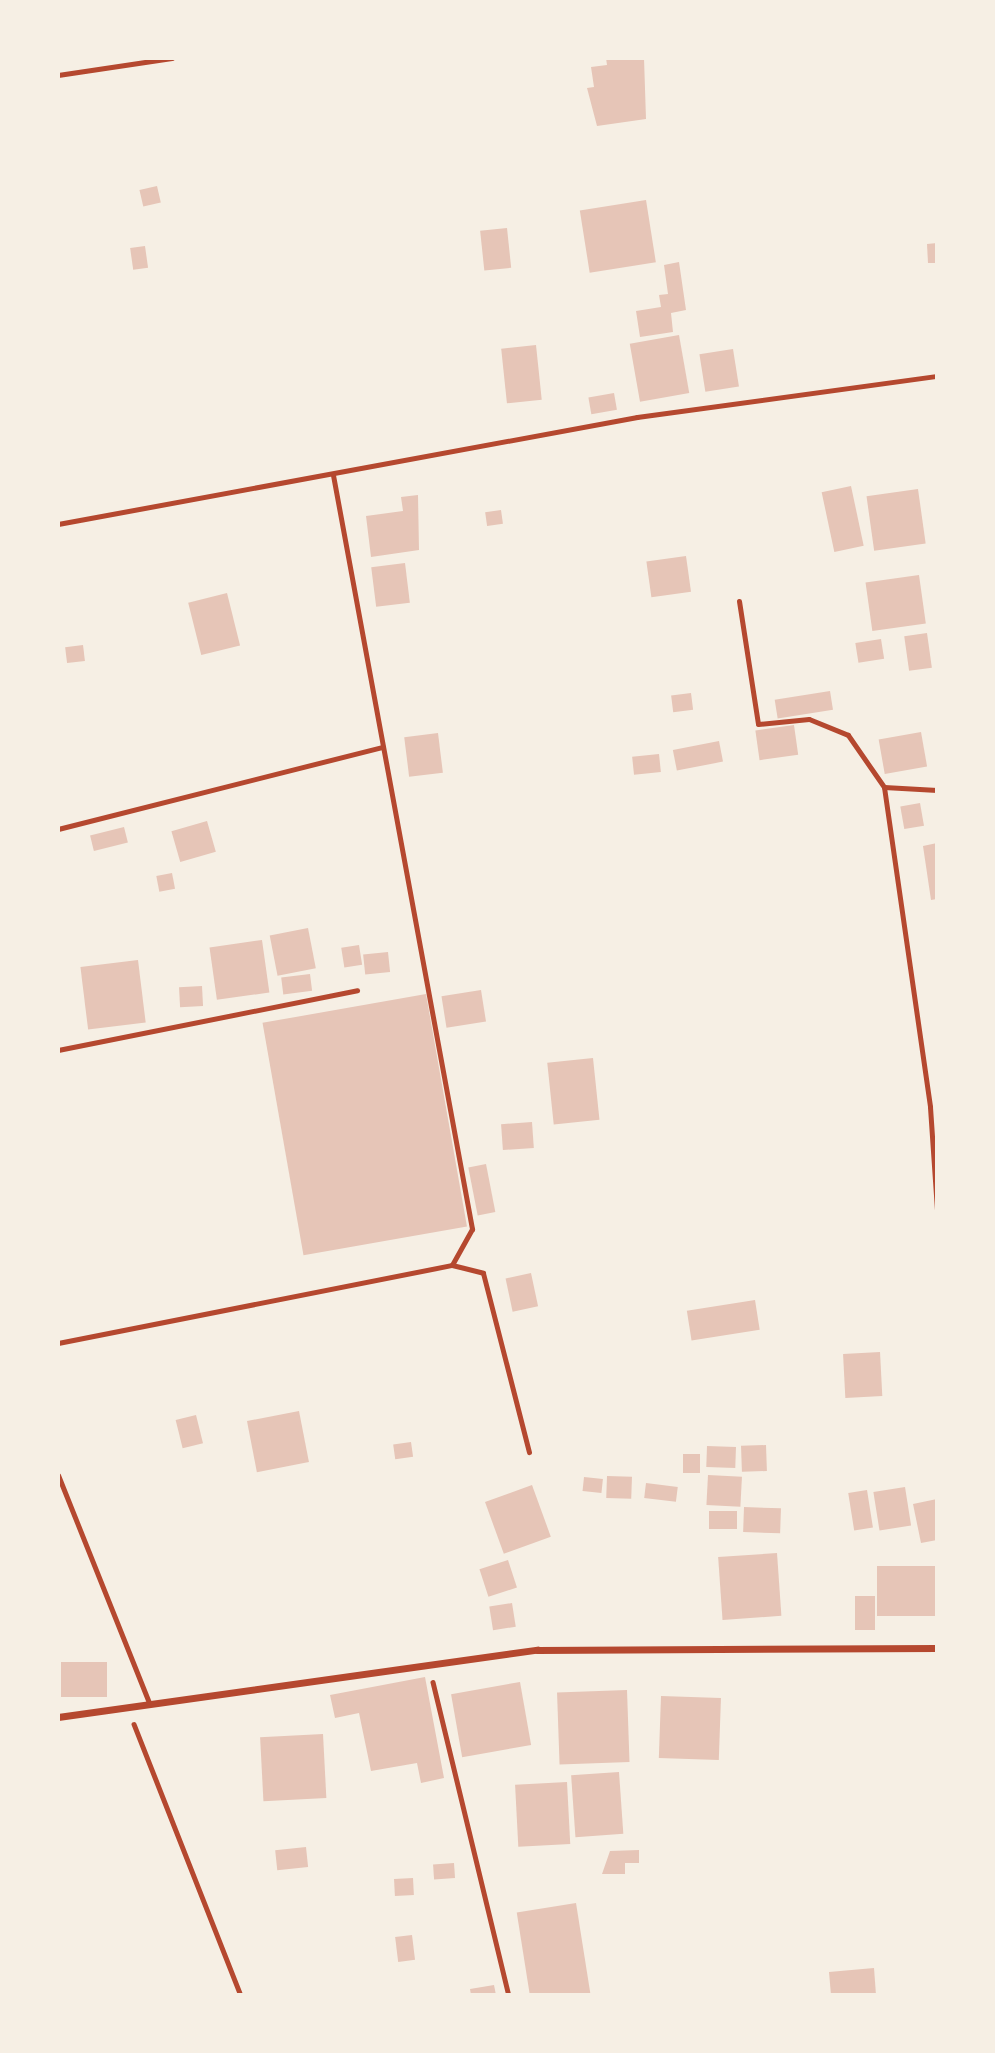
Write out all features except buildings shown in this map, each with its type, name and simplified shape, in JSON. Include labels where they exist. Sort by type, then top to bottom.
[{"type":"street","points":[[58,1717],[537,1650],[937,1648]]},
{"type":"lane","points":[[58,75],[172,58]]},
{"type":"lane","points":[[58,524],[637,417],[937,376]]},
{"type":"lane","points":[[333,475],[472,1229],[452,1265]]},
{"type":"lane","points":[[739,601],[758,724],[809,719],[848,735],[884,787],[930,1107],[937,1210]]},
{"type":"lane","points":[[58,828],[383,747]]},
{"type":"lane","points":[[884,787],[937,790]]},
{"type":"lane","points":[[58,1050],[357,990]]},
{"type":"lane","points":[[58,1343],[452,1265],[483,1273],[529,1452]]},
{"type":"lane","points":[[58,1475],[149,1703]]},
{"type":"path","points":[[429,1664],[509,1995]]},
{"type":"path","points":[[127,1707],[241,1995]]}]
